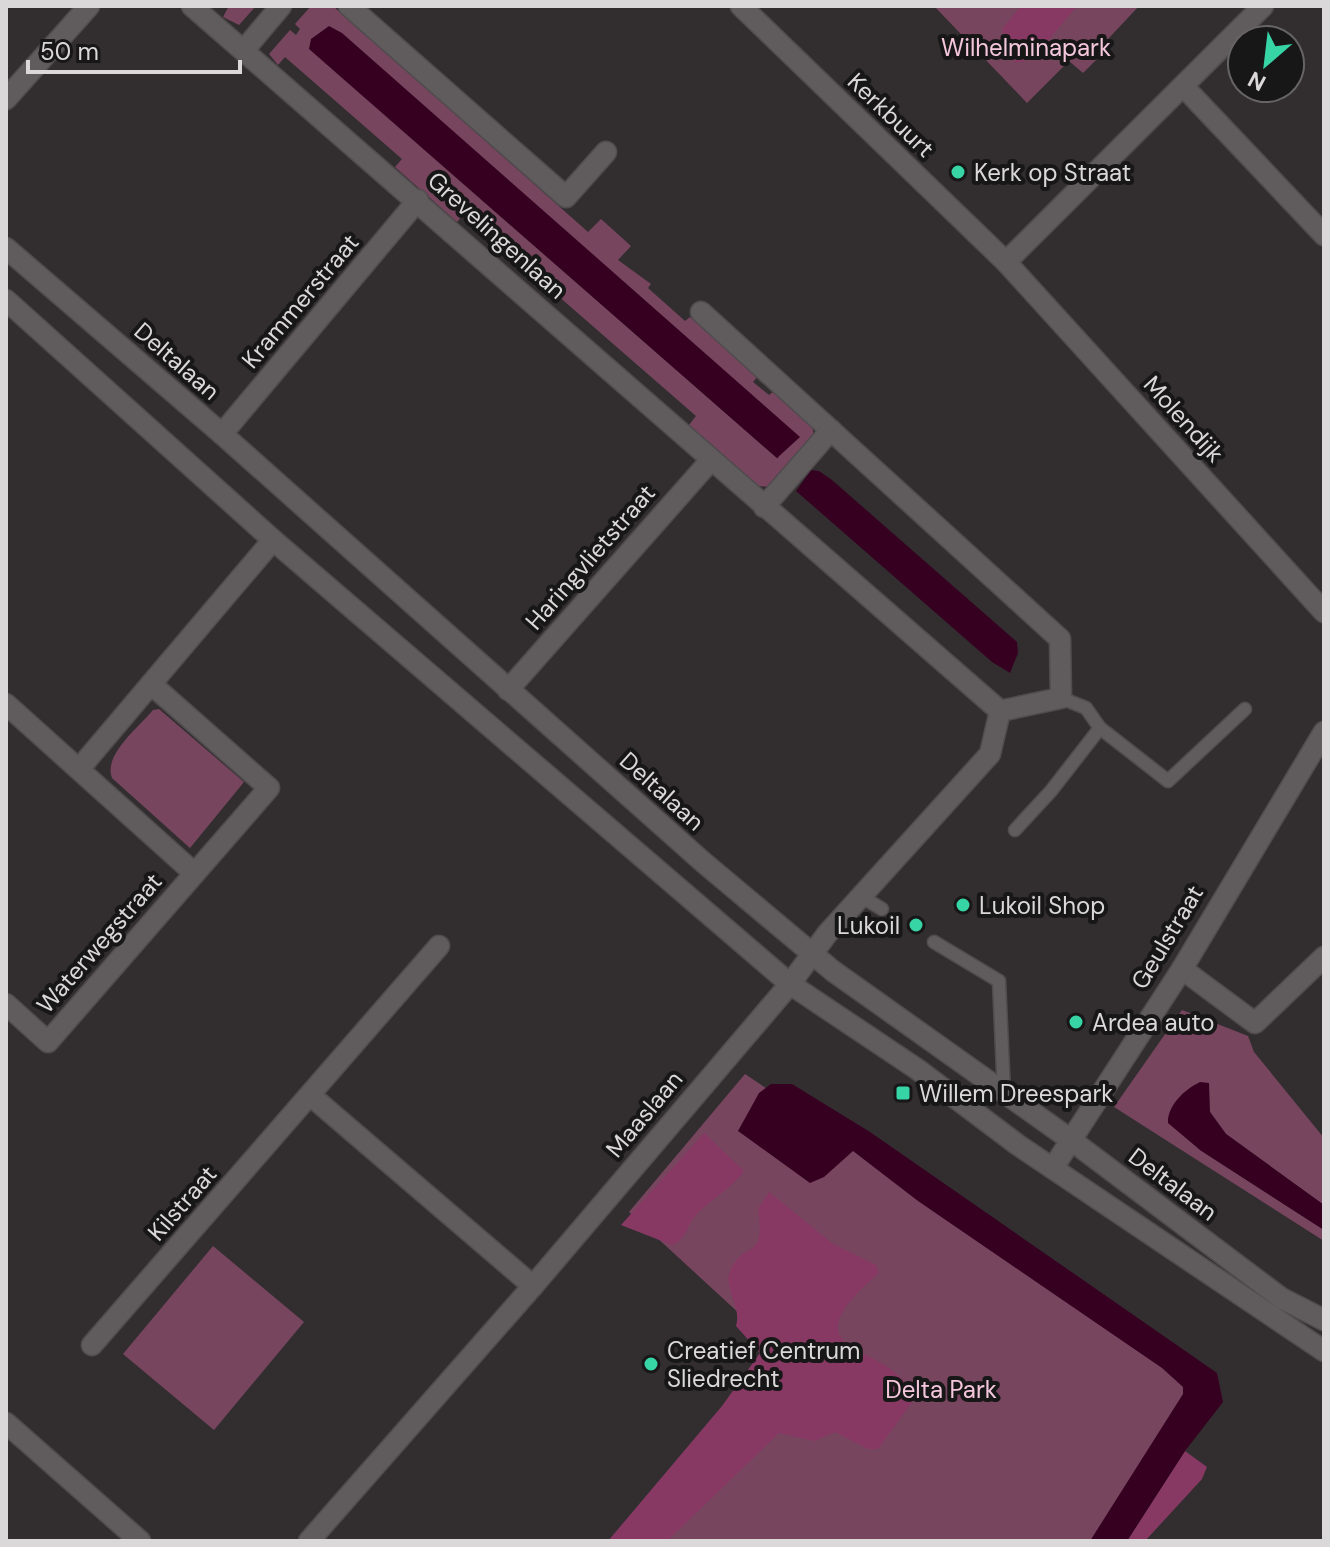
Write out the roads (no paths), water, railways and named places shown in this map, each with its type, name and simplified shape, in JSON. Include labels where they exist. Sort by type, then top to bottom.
[{"type":"street","points":[[6,99],[89,6]]},
{"type":"street","name":"Grevelingenlaan","points":[[192,6],[418,200],[764,507],[1000,711]]},
{"type":"street","points":[[244,50],[281,6]]},
{"type":"street","points":[[349,6],[566,197],[606,152]]},
{"type":"street","name":"Kerkbuurt","points":[[741,6],[1006,262]]},
{"type":"street","points":[[1006,262],[1263,6]]},
{"type":"street","points":[[1183,86],[1324,234]]},
{"type":"street","name":"Krammerstraat","points":[[222,434],[418,200]]},
{"type":"street","name":"Deltalaan","points":[[6,248],[222,434],[703,862],[812,953],[894,1017],[1071,1140],[1281,1298],[1324,1320]]},
{"type":"street","name":"Molendijk","points":[[1006,262],[1324,612]]},
{"type":"street","points":[[6,300],[273,540],[790,984],[917,1069],[1053,1168],[1324,1351]]},
{"type":"street","points":[[701,312],[1060,639],[1061,698],[1000,711]]},
{"type":"street","points":[[764,507],[831,430]]},
{"type":"street","name":"Haringvlietstraat","points":[[508,690],[711,460]]},
{"type":"street","points":[[79,769],[273,540]]},
{"type":"street","name":"Waterwegstraat","points":[[6,1004],[48,1042],[269,788],[151,684]]},
{"type":"street","name":"Waterwegstraat","points":[[6,704],[194,873]]},
{"type":"street","name":"Maaslaan","points":[[309,1541],[533,1286],[790,984],[812,953],[990,754],[1000,711]]},
{"type":"street","name":"Geulstraat","points":[[1053,1168],[1182,969],[1324,732]]},
{"type":"street","name":"Kilstraat","points":[[92,1345],[439,946]]},
{"type":"street","points":[[1182,969],[1255,1023],[1324,957]]},
{"type":"street","points":[[310,1095],[533,1286]]},
{"type":"street","points":[[6,1423],[140,1541]]},
{"type":"lane","points":[[1061,698],[1086,708],[1100,728],[1168,781],[1245,709]]},
{"type":"lane","points":[[1015,830],[1051,791],[1100,728]]},
{"type":"lane","points":[[862,897],[882,909]]},
{"type":"lane","points":[[934,942],[999,981],[1004,1094]]},
{"type":"place","name":"Kerk op Straat","points":[[958,172]]},
{"type":"place","name":"Lukoil Shop","points":[[963,905]]},
{"type":"place","name":"Lukoil","points":[[916,925]]},
{"type":"place","name":"Ardea auto","points":[[1076,1022]]},
{"type":"place","name":"Willem Dreespark","points":[[903,1093]]},
{"type":"place","name":"Creatief Centrum Sliedrecht","points":[[651,1364]]},
{"type":"park label","name":"Wilhelminapark","points":[[1026,47]]},
{"type":"park label","name":"Delta Park","points":[[941,1389]]}]
